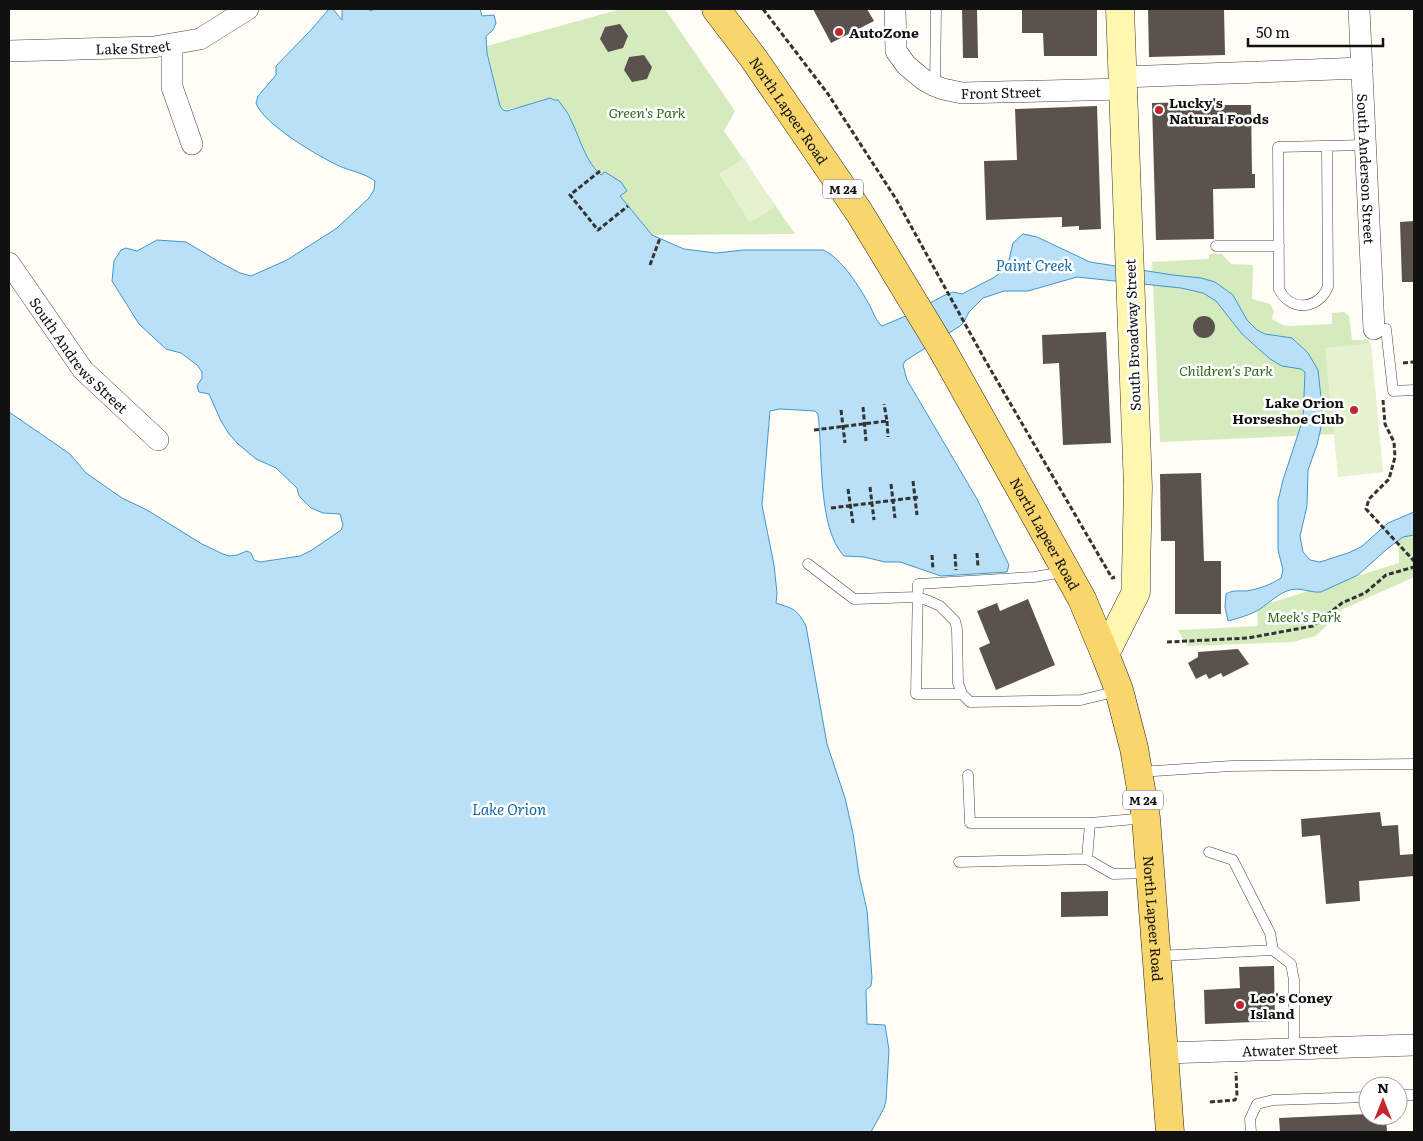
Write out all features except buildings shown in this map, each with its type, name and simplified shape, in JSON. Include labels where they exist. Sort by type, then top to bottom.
[{"type":"main road","name":"North Lapeer Road","points":[[716,9],[754,59],[859,212],[942,349],[1082,599],[1120,690],[1134,748],[1146,818],[1170,1132]]},
{"type":"street","name":"Lake Street","points":[[9,52],[154,47],[200,39],[248,9]]},
{"type":"street","name":"Front Street","points":[[895,9],[896,51],[906,66],[934,86],[962,93],[1362,68]]},
{"type":"street","name":"South Broadway Street","points":[[1105,654],[1136,592],[1138,487],[1120,9]]},
{"type":"street","name":"South Anderson Street","points":[[1359,9],[1374,329]]},
{"type":"street","points":[[172,44],[172,87],[192,144]]},
{"type":"street","name":"South Andrews Street","points":[[9,263],[84,370],[158,440]]},
{"type":"street","name":"Atwater Street","points":[[1165,1053],[1414,1045]]},
{"type":"lane","points":[[934,86],[936,9]]},
{"type":"lane","points":[[1327,147],[1328,287],[1325,294],[1318,301],[1302,305],[1294,304],[1287,301],[1278,289],[1280,246],[1278,147],[1366,145]]},
{"type":"lane","points":[[1216,246],[1280,246]]},
{"type":"lane","points":[[1374,329],[1386,329],[1393,391],[1414,390]]},
{"type":"lane","points":[[808,564],[854,599],[917,597],[940,606],[955,621],[957,629],[958,683],[962,694],[970,702],[1081,700],[1120,690]]},
{"type":"lane","points":[[962,694],[916,694],[918,584],[1034,577],[1065,570]]},
{"type":"lane","points":[[1138,772],[1230,766],[1414,764]]},
{"type":"lane","points":[[968,775],[970,823],[1090,823],[1146,818]]},
{"type":"lane","points":[[1087,860],[1090,823]]},
{"type":"lane","points":[[1209,852],[1233,860],[1270,933],[1273,950]]},
{"type":"lane","points":[[959,862],[1087,860],[1113,874],[1151,873]]},
{"type":"lane","points":[[1157,956],[1273,950],[1291,964],[1294,980],[1294,1049]]},
{"type":"lane","points":[[1251,1132],[1250,1118],[1257,1104],[1273,1100],[1358,1097]]},
{"type":"path","points":[[763,9],[833,102],[896,199],[967,328],[1112,578],[1136,574]]},
{"type":"path","points":[[600,171],[570,195],[598,230],[628,206]]},
{"type":"path","points":[[650,265],[660,238]]},
{"type":"path","points":[[1382,396],[1385,424],[1394,442],[1395,457],[1389,479],[1369,499],[1366,509],[1414,562]]},
{"type":"path","points":[[884,404],[888,437]]},
{"type":"path","points":[[863,407],[866,441]]},
{"type":"path","points":[[841,410],[845,443]]},
{"type":"path","points":[[814,430],[886,422]]},
{"type":"path","points":[[913,481],[917,515]]},
{"type":"path","points":[[891,484],[895,518]]},
{"type":"path","points":[[870,487],[874,520]]},
{"type":"path","points":[[848,489],[853,523]]},
{"type":"path","points":[[831,508],[920,498]]},
{"type":"path","points":[[955,554],[956,570]]},
{"type":"path","points":[[1167,642],[1248,638],[1313,626],[1342,603],[1364,593],[1386,575],[1414,568]]},
{"type":"path","points":[[1210,1102],[1235,1100],[1237,1096],[1236,1072]]},
{"type":"green space","name":"Green's Park","points":[[621,9],[665,9],[735,111],[724,131],[795,234],[652,235],[620,196],[621,182],[605,172],[601,175],[595,169],[583,149],[568,114],[558,101],[503,110],[500,106],[487,46]]},
{"type":"green space","points":[[744,158],[775,207],[750,223],[719,174]]},
{"type":"green space","name":"Children's Park","points":[[1209,254],[1222,254],[1231,264],[1253,265],[1252,299],[1270,304],[1274,311],[1272,319],[1283,325],[1332,324],[1332,313],[1344,312],[1349,316],[1352,340],[1369,340],[1380,471],[1338,434],[1160,442],[1152,262],[1209,259]]},
{"type":"green space","name":"Lake Orion Horseshoe Club","points":[[1371,343],[1383,472],[1338,477],[1325,348]]},
{"type":"green space","name":"Meek's Park","points":[[1414,518],[1414,577],[1343,609],[1316,636],[1292,642],[1187,646],[1178,630],[1258,626],[1257,607],[1399,563],[1398,528]]},
{"type":"water","name":"Lake Orion","points":[[329,9],[333,9],[342,20],[342,9],[367,9],[372,11],[372,9],[480,9],[482,16],[494,15],[496,23],[493,30],[486,36],[487,53],[500,106],[503,110],[507,111],[550,98],[558,100],[570,117],[583,149],[595,169],[601,175],[605,172],[621,182],[627,191],[620,196],[652,235],[684,249],[716,253],[743,250],[823,250],[844,266],[856,282],[882,326],[908,315],[943,296],[953,292],[962,294],[993,278],[1004,270],[1008,264],[1013,243],[1023,234],[1037,237],[1090,262],[1201,278],[1215,282],[1233,295],[1247,320],[1257,330],[1265,334],[1292,338],[1308,353],[1318,370],[1322,423],[1308,470],[1307,506],[1300,536],[1303,552],[1310,560],[1320,562],[1348,553],[1361,547],[1388,523],[1414,512],[1414,535],[1403,537],[1358,575],[1321,592],[1297,589],[1286,591],[1260,609],[1228,621],[1225,607],[1226,594],[1233,591],[1260,588],[1281,578],[1283,570],[1278,550],[1278,501],[1303,419],[1305,372],[1301,369],[1282,366],[1270,359],[1242,334],[1216,301],[1203,293],[1181,288],[1077,277],[1028,291],[1004,291],[983,298],[969,312],[960,326],[905,361],[903,365],[907,380],[977,499],[1009,565],[1007,572],[941,576],[900,562],[885,562],[864,557],[844,556],[835,543],[825,509],[818,414],[815,411],[780,409],[770,411],[762,505],[774,565],[777,593],[776,603],[794,610],[806,626],[827,744],[845,798],[867,910],[872,978],[871,986],[866,990],[867,1024],[885,1025],[889,1050],[886,1101],[871,1132],[9,1132],[9,412],[70,454],[86,473],[122,498],[147,510],[202,544],[223,554],[229,556],[237,555],[247,551],[251,553],[254,560],[260,562],[300,556],[341,530],[343,525],[340,514],[323,513],[311,508],[299,496],[297,488],[276,468],[256,459],[238,444],[221,421],[209,394],[199,392],[197,386],[202,378],[202,372],[197,365],[181,353],[166,349],[139,324],[112,281],[114,261],[121,250],[126,248],[137,251],[157,240],[186,242],[240,273],[251,276],[287,260],[337,228],[369,198],[374,190],[375,181],[339,166],[292,139],[269,120],[256,103],[258,96],[276,75],[276,66]]},
{"type":"place","name":"AutoZone","points":[[839,32]]},
{"type":"place","name":"Lucky's Natural Foods","points":[[1159,110]]},
{"type":"place","name":"Lake Orion Horseshoe Club","points":[[1354,410]]},
{"type":"place","name":"Leo's Coney Island","points":[[1240,1005]]},
{"type":"water label","name":"Paint Creek","points":[[1034,264]]}]
